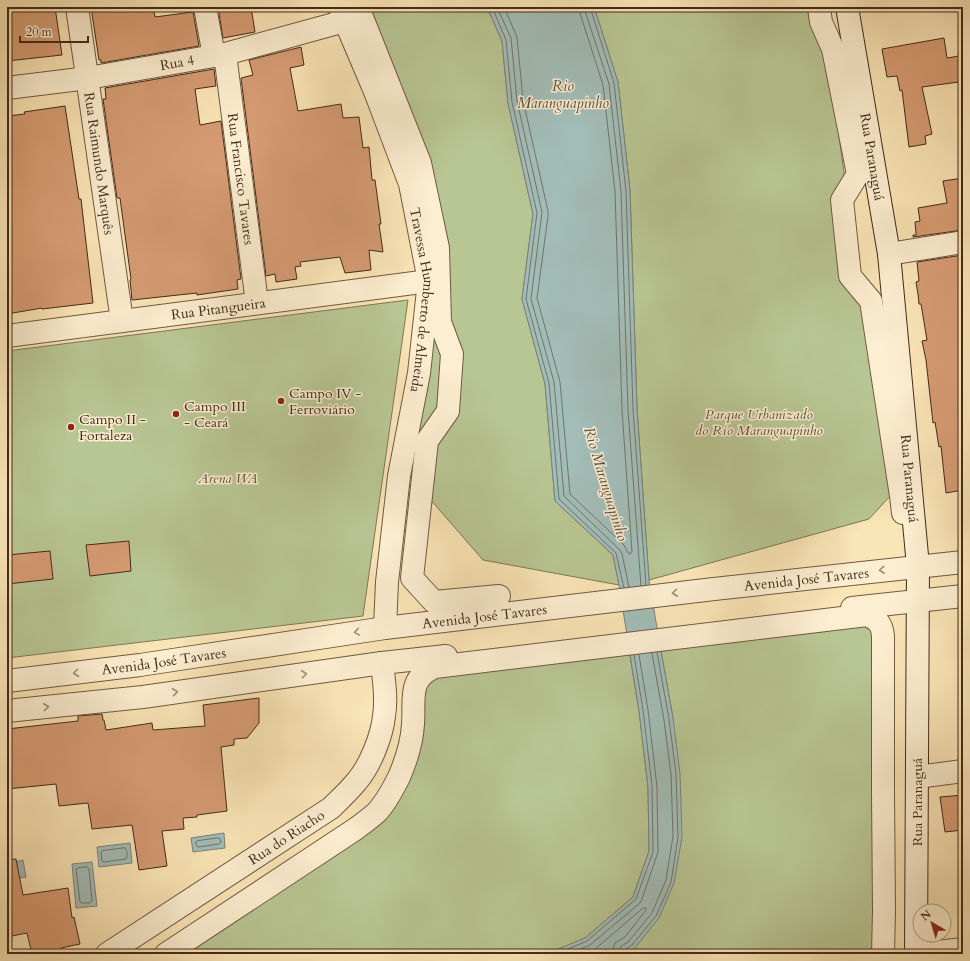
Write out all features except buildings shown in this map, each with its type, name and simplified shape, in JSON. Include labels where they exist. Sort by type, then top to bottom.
[{"type":"street","name":"Rua Raimundo Marquês","points":[[77,7],[122,321]]},
{"type":"street","name":"Rua Francisco Tavares","points":[[204,7],[219,55],[257,304]]},
{"type":"street","points":[[819,7],[821,22],[833,49],[858,174],[842,200],[850,276],[872,301],[913,567]]},
{"type":"street","name":"Rua Paranaguá","points":[[847,7],[889,254],[913,567],[918,601],[916,954]]},
{"type":"street","name":"Rua 4","points":[[7,88],[88,78],[219,55],[347,12]]},
{"type":"street","points":[[347,12],[420,163],[438,248],[440,322],[452,354],[448,411],[428,441],[412,578],[434,602],[499,596]]},
{"type":"street","name":"Travessa Humberto de Almeida","points":[[347,12],[410,184],[429,281],[419,373],[399,476],[387,582],[385,628]]},
{"type":"street","points":[[889,254],[963,242]]},
{"type":"street","name":"Rua Pitangueira","points":[[7,336],[429,281]]},
{"type":"street","name":"Avenida José Tavares","points":[[7,680],[140,665],[385,628],[714,589],[963,562]]},
{"type":"street","points":[[166,954],[354,830],[376,813],[390,794],[399,776],[411,739],[415,688],[420,677],[427,670],[435,667],[563,647],[963,596]]},
{"type":"street","points":[[718,628],[867,615],[876,619],[882,627],[884,650],[883,954]]},
{"type":"street","points":[[7,711],[143,697],[382,663],[563,647]]},
{"type":"street","name":"Rua do Riacho","points":[[107,954],[331,808],[343,796],[358,780],[370,761],[378,740],[384,716],[385,689],[382,663]]},
{"type":"street","points":[[140,665],[143,697]]},
{"type":"street","points":[[917,777],[963,771]]},
{"type":"street","points":[[921,954],[963,949]]},
{"type":"green space","points":[[351,7],[487,7],[502,41],[508,103],[533,214],[522,299],[545,384],[555,501],[613,555],[619,585],[483,560],[409,475],[439,276]]},
{"type":"green space","name":"Parque Urbanizado do Rio Maranguapinho","points":[[594,7],[821,7],[891,495],[869,519],[649,580],[637,409],[630,190],[618,82]]},
{"type":"green space","name":"Arena WA","points":[[408,300],[363,616],[7,658],[7,351]]},
{"type":"green space","points":[[876,619],[883,954],[624,954],[634,949],[673,718],[659,640]]},
{"type":"green space","points":[[628,644],[639,711],[648,787],[649,851],[633,897],[585,938],[546,954],[166,954],[390,794],[420,677]]},
{"type":"water","name":"Rio Maranguapinho","points":[[487,7],[594,7],[618,82],[630,190],[637,409],[649,580],[673,718],[680,774],[682,837],[674,883],[659,918],[634,949],[624,954],[546,954],[585,938],[633,897],[649,851],[648,787],[639,711],[613,555],[555,501],[545,384],[522,299],[533,214],[508,103],[502,41]]},
{"type":"water","points":[[224,833],[225,848],[193,852],[191,838]]},
{"type":"water","points":[[130,843],[132,863],[99,867],[97,847]]},
{"type":"water","points":[[23,860],[26,877],[7,880],[7,864]]},
{"type":"water","points":[[92,862],[97,906],[76,908],[72,864]]},
{"type":"place","name":"Campo IV - Ferroviário","points":[[281,401]]},
{"type":"place","name":"Campo III - Ceará","points":[[176,414]]},
{"type":"place","name":"Campo II - Fortaleza","points":[[71,427]]}]
